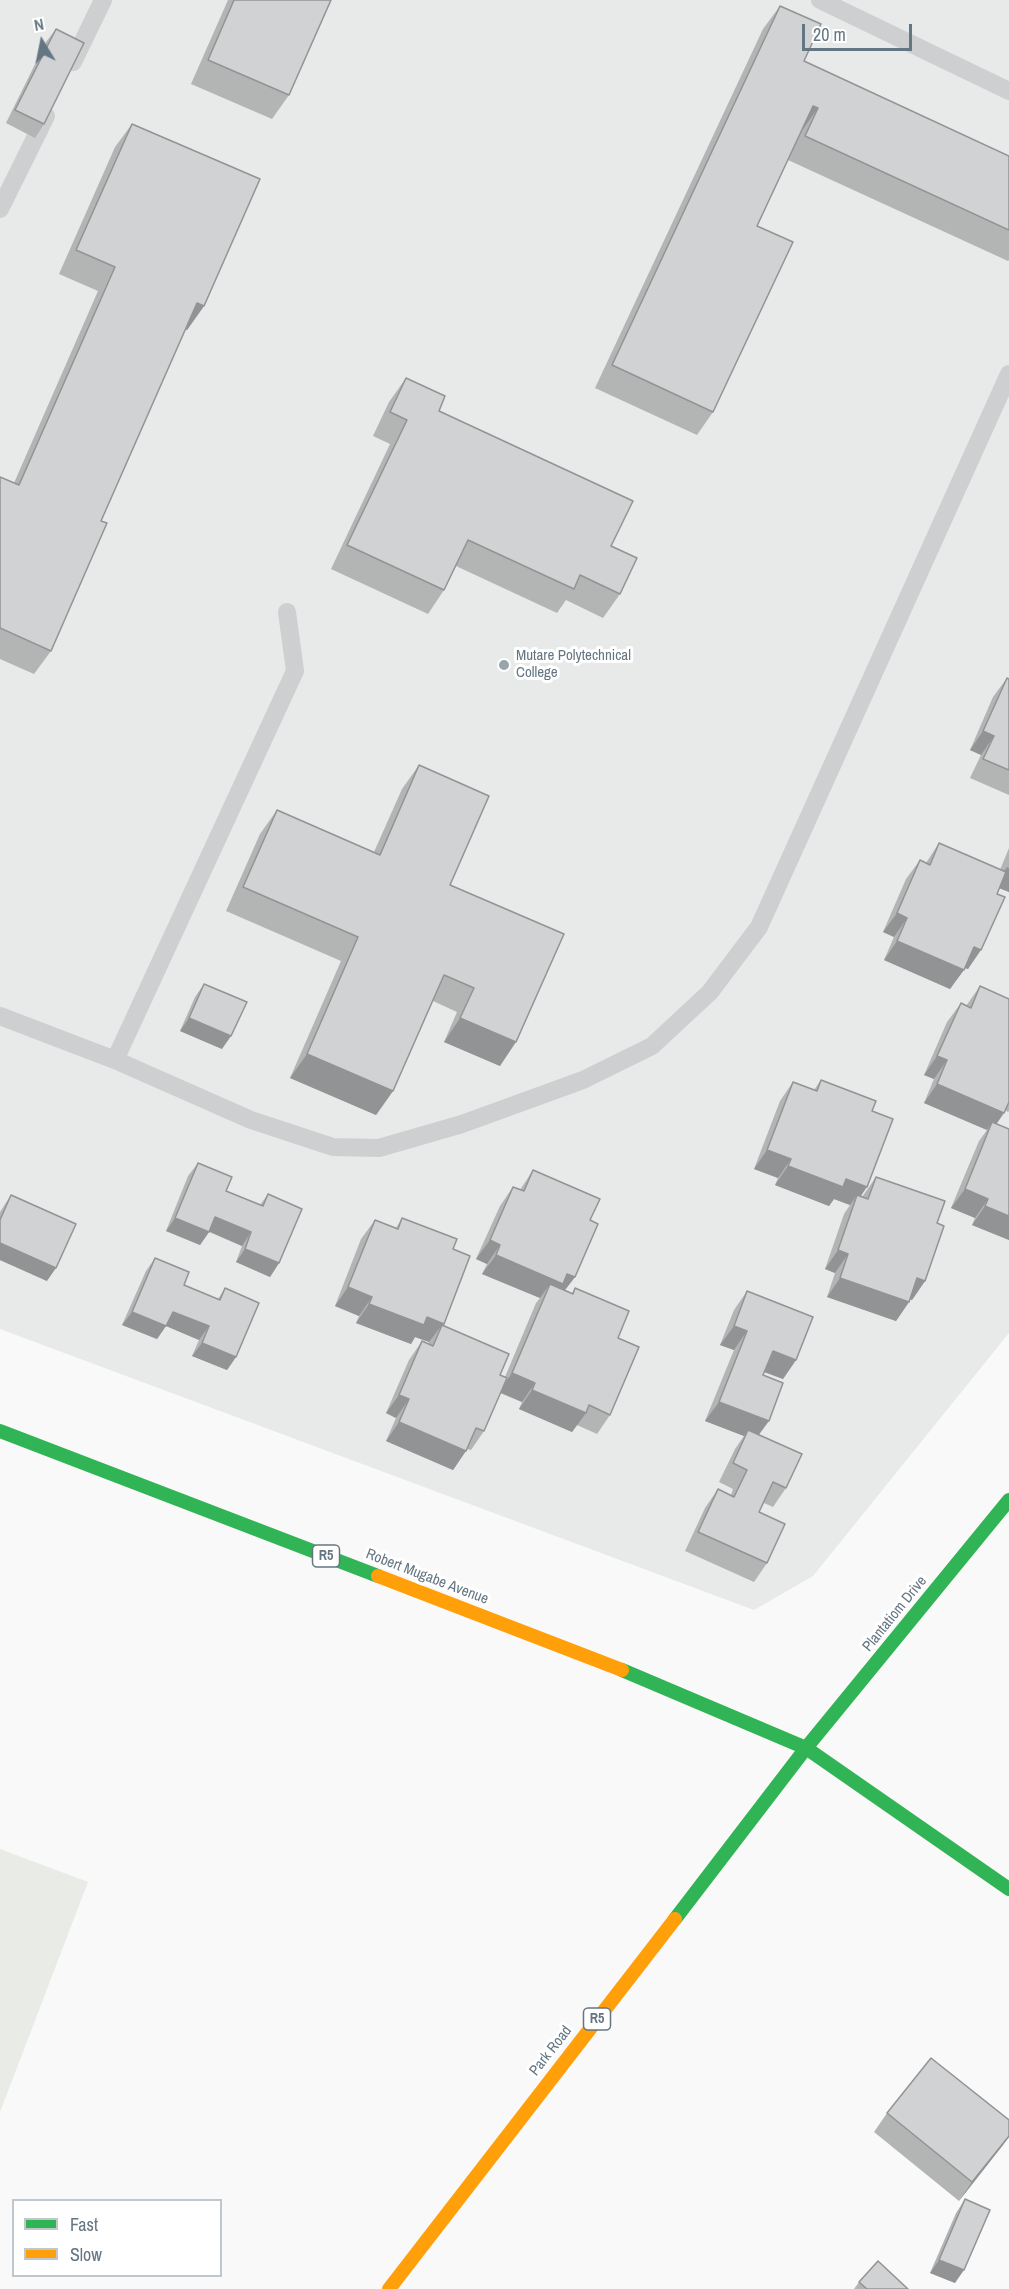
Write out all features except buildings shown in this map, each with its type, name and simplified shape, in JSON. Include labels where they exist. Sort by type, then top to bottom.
[{"type":"main road","name":"Robert Mugabe Avenue","points":[[0,1431],[651,1681],[806,1748],[1009,1889]]},
{"type":"main road","name":"Plantatiom Drive","points":[[806,1748],[1009,1500]]},
{"type":"main road","name":"Park Road","points":[[389,2289],[806,1748]]},
{"type":"lane","points":[[67,73],[103,0]]},
{"type":"lane","points":[[820,0],[1009,91]]},
{"type":"lane","points":[[0,209],[52,104]]},
{"type":"lane","points":[[0,1016],[116,1060],[261,1124],[333,1147],[379,1148],[462,1124],[583,1080],[652,1046],[710,992],[759,927],[1009,374]]},
{"type":"lane","points":[[116,1060],[295,672],[287,612]]},
{"type":"shaded area","name":"Mutare Polytechnical College","points":[[0,0],[1009,0],[1009,1333],[813,1576],[754,1610],[0,1329]]},
{"type":"shaded area","points":[[0,1849],[88,1882],[0,2112]]},
{"type":"traffic: fast","points":[[0,1431],[378,1576]]},
{"type":"traffic: fast","points":[[1009,1500],[806,1748],[1009,1889]]},
{"type":"traffic: fast","points":[[622,1670],[806,1748],[675,1919]]},
{"type":"traffic: slow","points":[[378,1576],[622,1670]]},
{"type":"traffic: slow","points":[[389,2289],[675,1919]]},
{"type":"place","name":"Mutare Polytechnical College","points":[[504,665]]}]
